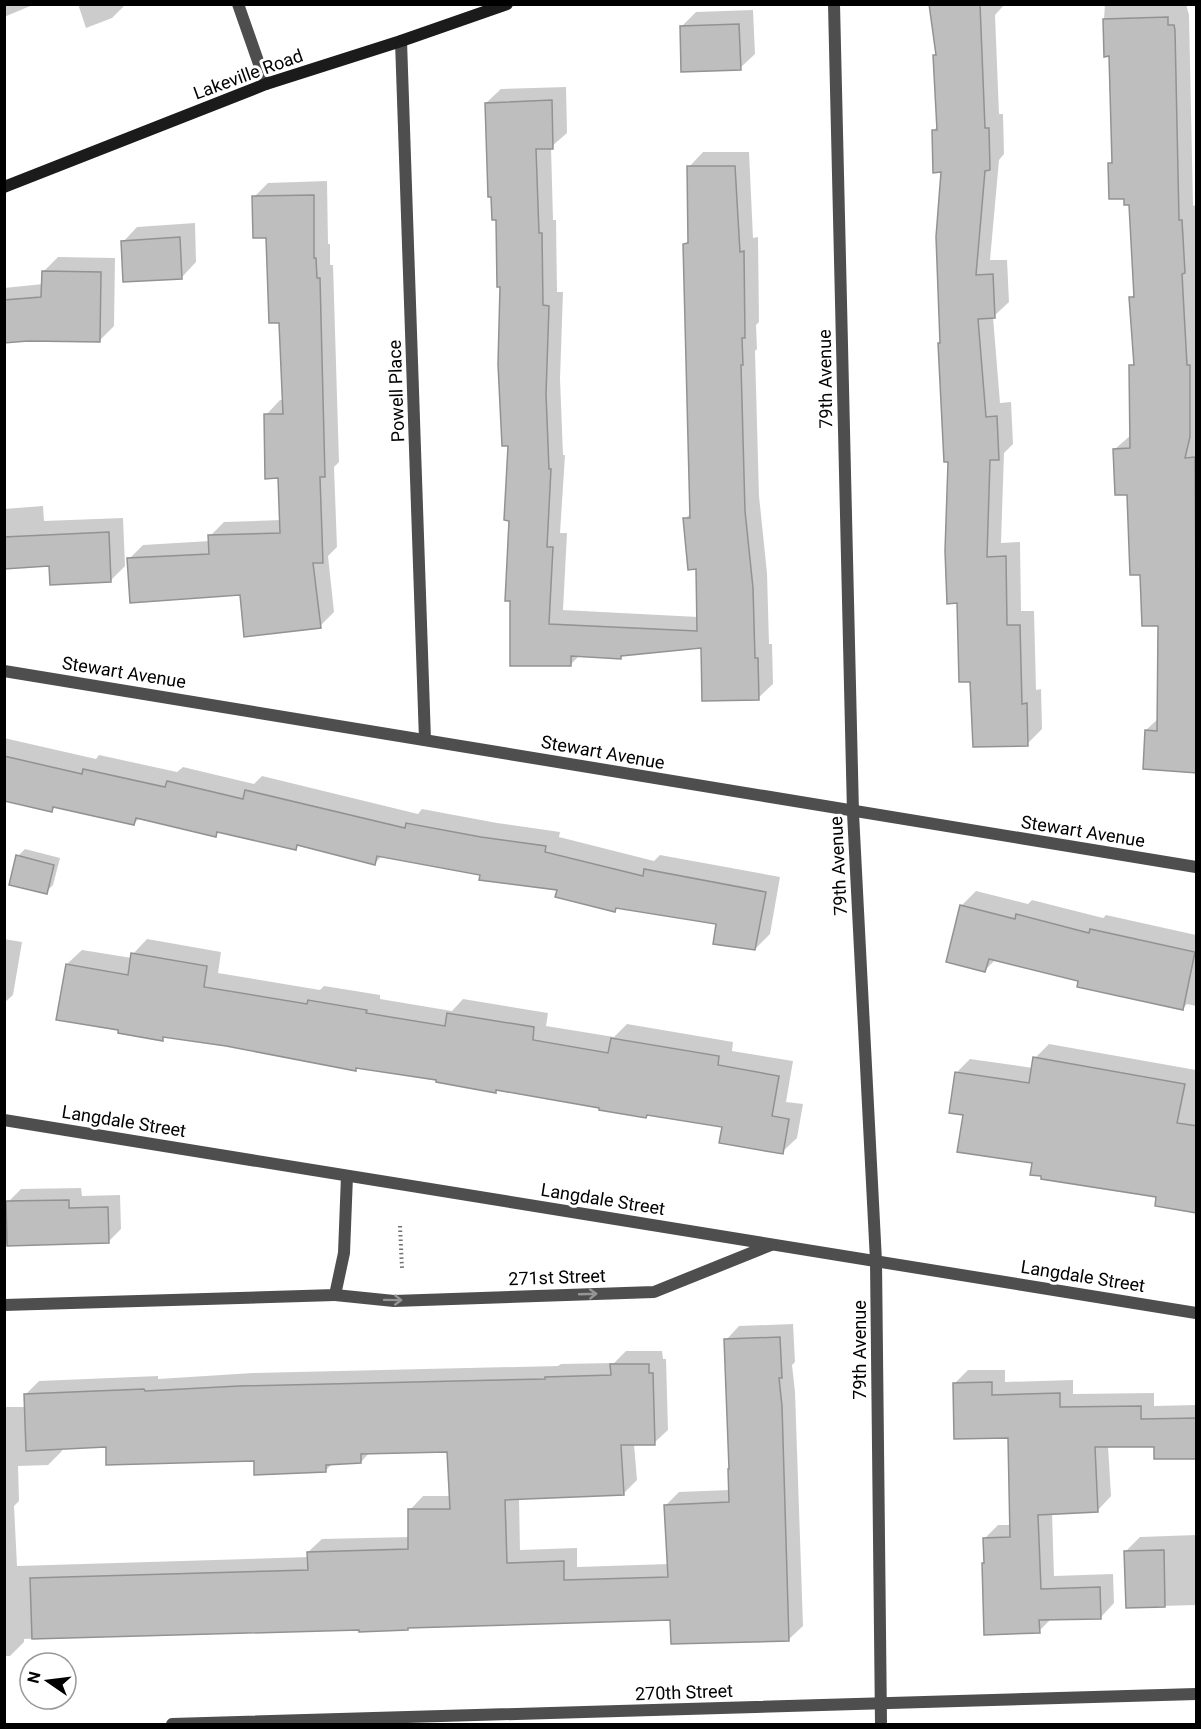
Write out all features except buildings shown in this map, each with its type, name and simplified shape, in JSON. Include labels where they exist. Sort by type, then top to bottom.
[{"type":"main road","name":"Lakeville Road","points":[[4,187],[266,84],[507,4]]},
{"type":"street","points":[[238,4],[266,84]]},
{"type":"street","name":"79th Avenue","points":[[834,4],[853,813],[876,1261],[881,1725]]},
{"type":"street","name":"Powell Place","points":[[401,41],[425,740]]},
{"type":"street","name":"Stewart Avenue","points":[[4,671],[853,813],[1197,867]]},
{"type":"street","name":"Langdale Street","points":[[4,1120],[1197,1313]]},
{"type":"street","points":[[335,1295],[344,1253],[347,1176]]},
{"type":"street","name":"271st Street","points":[[4,1305],[335,1295],[394,1301],[654,1292],[773,1244]]},
{"type":"street","name":"270th Street","points":[[172,1725],[1197,1694]]},
{"type":"path","points":[[400,1226],[402,1268]]}]
